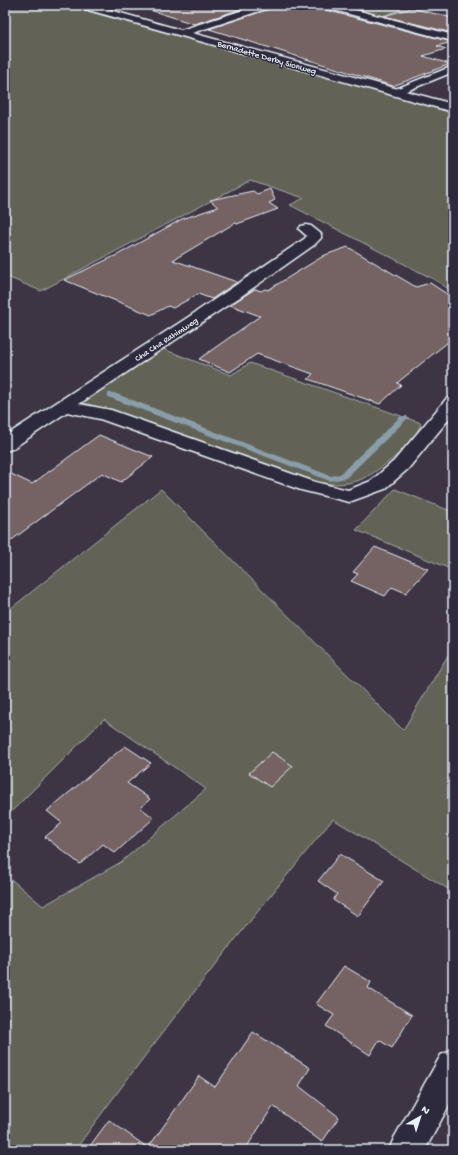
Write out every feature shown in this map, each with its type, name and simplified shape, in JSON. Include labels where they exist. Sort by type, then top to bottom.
[{"type":"street","name":"Bernadette Derby Sionweg","points":[[82,5],[453,108]]},
{"type":"street","points":[[181,32],[269,5]]},
{"type":"street","points":[[325,5],[453,38]]},
{"type":"street","name":"Cha Cha Rahimweg","points":[[5,445],[231,297],[310,242],[314,238],[314,234],[306,229]]},
{"type":"street","points":[[63,406],[104,414],[308,486],[349,496],[378,485],[401,465],[453,402]]},
{"type":"street","points":[[406,1150],[453,1066]]},
{"type":"lane","points":[[396,92],[453,69]]},
{"type":"shaded area","points":[[5,5],[65,5],[453,112],[453,292],[437,281],[290,205],[304,198],[250,180],[41,291],[5,276]]},
{"type":"shaded area","points":[[336,5],[414,5],[379,17]]},
{"type":"shaded area","points":[[163,349],[231,375],[250,363],[421,424],[416,434],[406,447],[372,474],[357,481],[347,483],[317,483],[109,410],[80,402]]},
{"type":"shaded area","points":[[161,489],[403,730],[453,647],[453,892],[333,819],[201,983],[75,1150],[5,1150],[5,887],[12,880],[43,906],[121,862],[206,789],[104,719],[5,818],[5,613]]},
{"type":"shaded area","points":[[395,489],[453,512],[453,570],[356,530]]},
{"type":"building","points":[[151,5],[254,5],[194,24],[150,10]]},
{"type":"building","points":[[276,5],[305,5],[452,42],[437,46],[446,49],[423,56],[450,64],[393,86],[209,29],[272,8]]},
{"type":"building","points":[[411,8],[453,18],[453,33],[384,16]]},
{"type":"building","points":[[270,189],[275,200],[269,203],[278,209],[237,224],[235,223],[173,260],[237,282],[212,299],[198,294],[173,308],[168,306],[151,315],[64,280],[119,254],[182,219],[218,207],[210,200],[253,191],[257,194]]},
{"type":"building","points":[[348,247],[416,287],[430,283],[453,298],[453,338],[397,383],[401,385],[380,404],[308,379],[313,374],[257,354],[230,372],[199,359],[260,316],[230,305],[255,289],[261,291],[265,289],[268,290],[325,255]]},
{"type":"building","points":[[99,435],[153,457],[121,482],[102,473],[5,545],[5,471],[32,484]]},
{"type":"building","points":[[375,547],[428,569],[406,593],[392,587],[385,596],[351,581],[358,574],[353,572]]},
{"type":"building","points":[[125,746],[151,763],[127,783],[150,799],[141,808],[154,818],[115,853],[103,844],[80,864],[45,837],[62,823],[47,811]]},
{"type":"building","points":[[272,752],[293,766],[270,787],[249,773]]},
{"type":"building","points":[[340,854],[384,881],[358,916],[333,900],[337,894],[318,881]]},
{"type":"building","points":[[344,966],[371,982],[368,988],[412,1015],[392,1048],[379,1040],[370,1055],[326,1026],[334,1015],[316,1004]]},
{"type":"building","points":[[253,1032],[310,1068],[299,1086],[339,1117],[322,1142],[273,1106],[245,1150],[87,1150],[109,1120],[148,1148],[199,1076],[215,1087]]},
{"type":"waterway","points":[[111,395],[330,479],[343,476],[404,418]]}]
